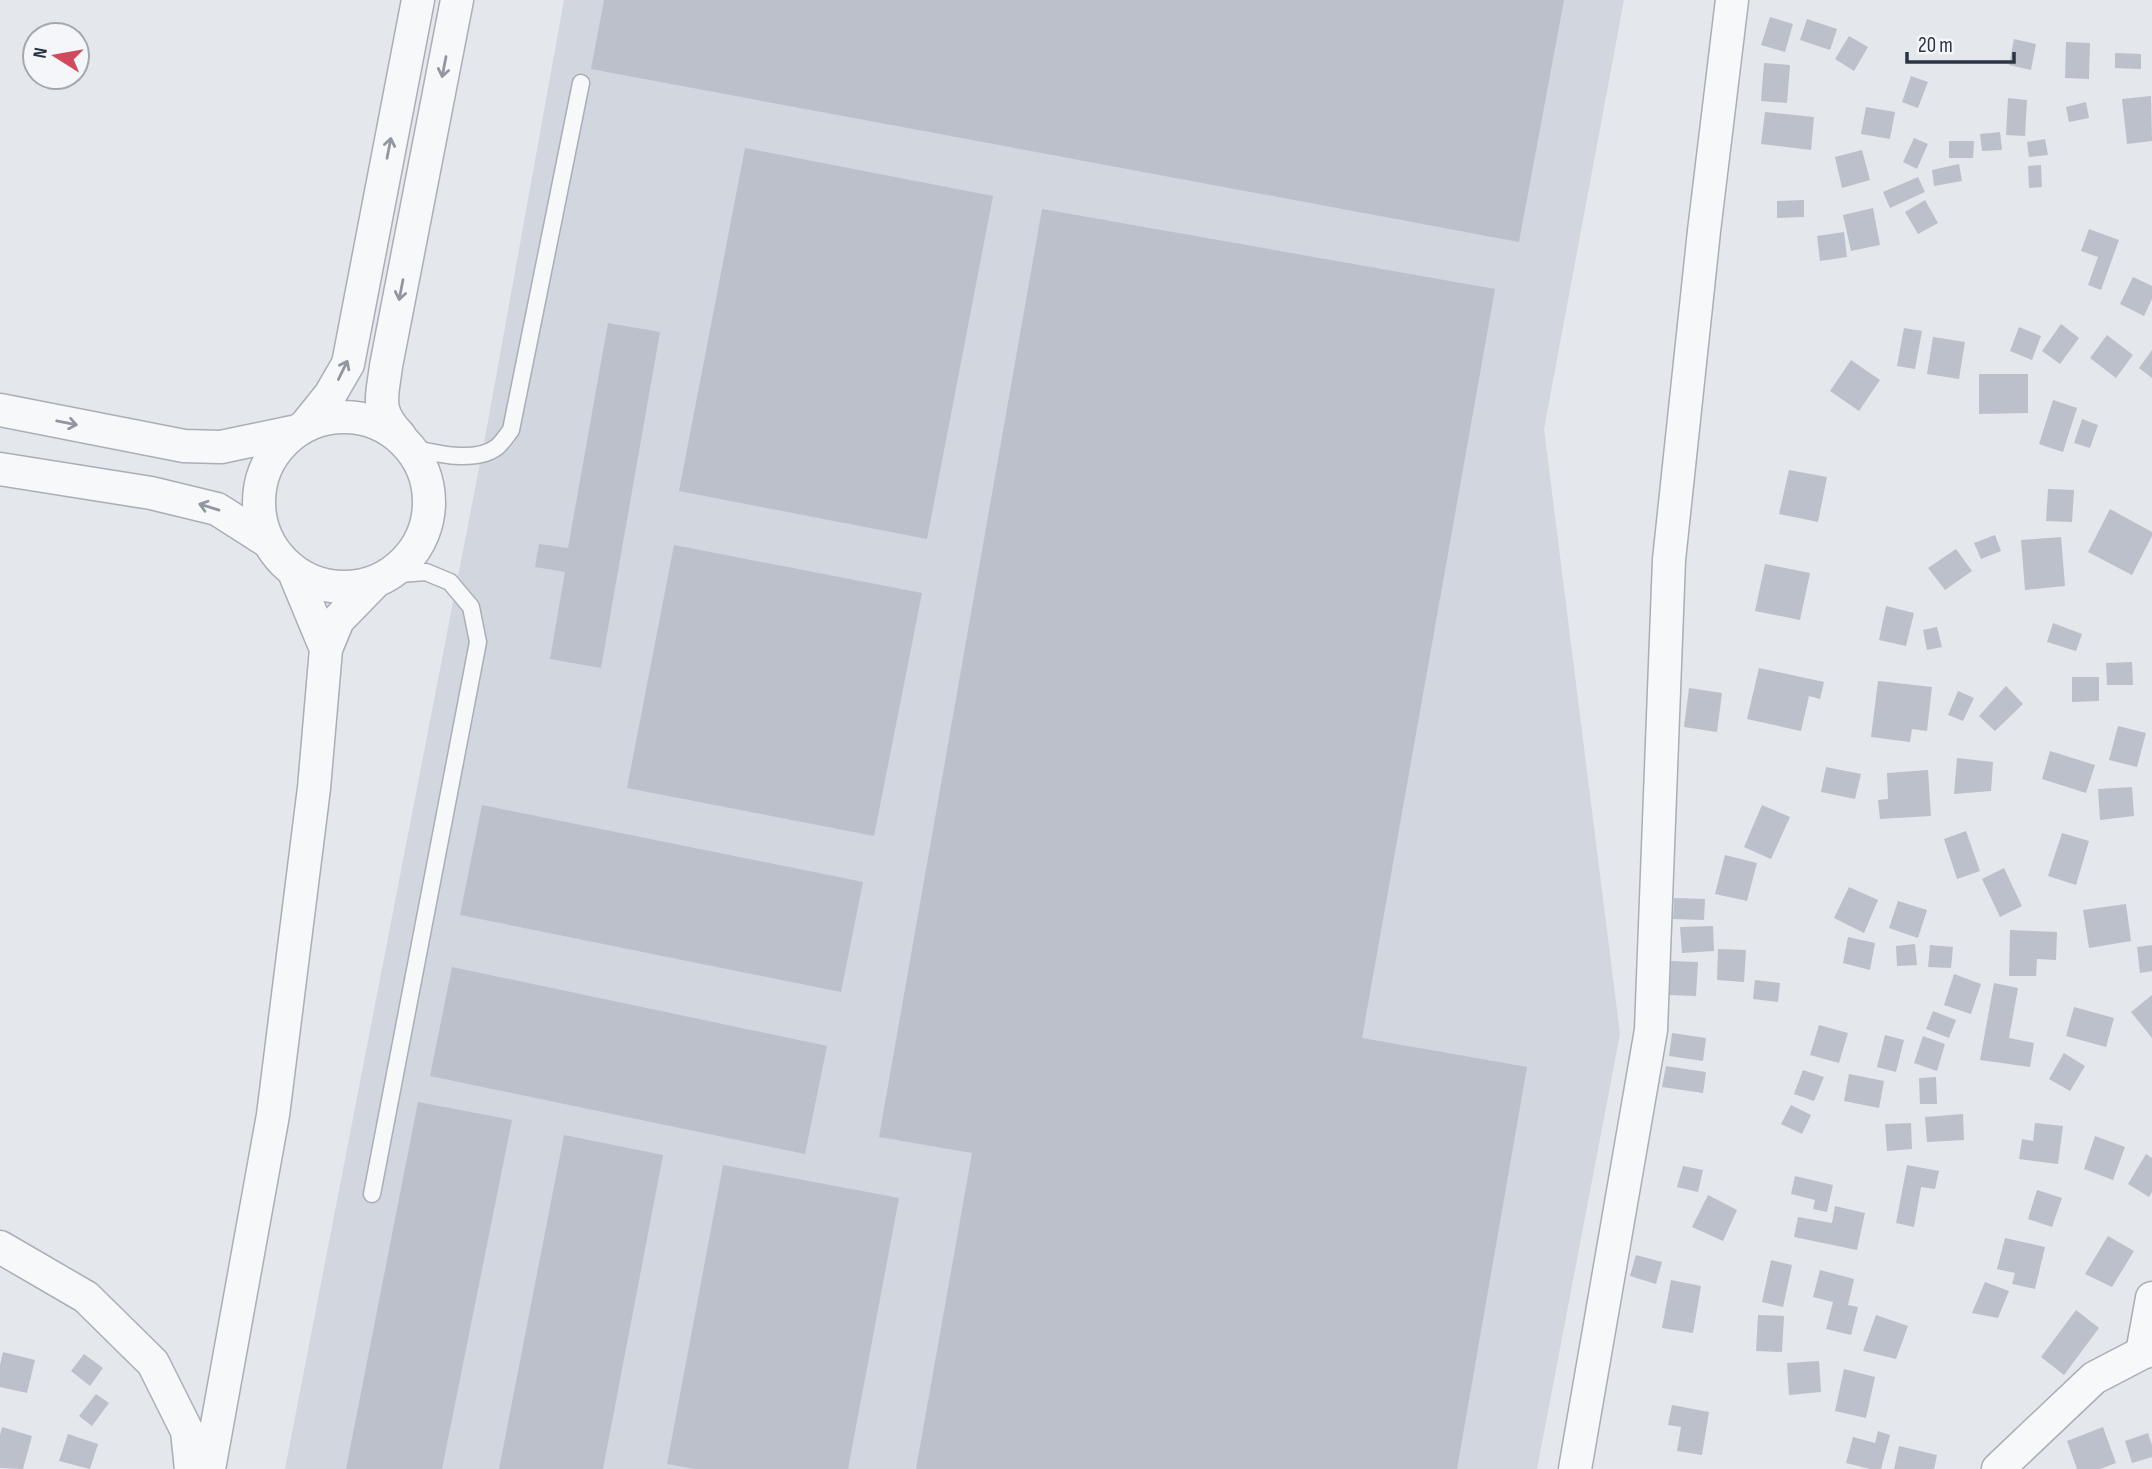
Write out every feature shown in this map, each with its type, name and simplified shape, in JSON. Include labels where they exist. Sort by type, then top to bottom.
[{"type":"street","points":[[267,541],[258,505],[261,481],[281,444],[299,429],[330,395],[348,364],[418,0]]},
{"type":"street","points":[[209,1469],[273,1115],[314,788],[326,649],[338,620],[380,579],[405,563],[423,536],[430,498],[421,463],[386,421],[382,402],[386,366],[457,0]]},
{"type":"street","points":[[1575,1469],[1651,1030],[1669,560],[1732,0]]},
{"type":"street","points":[[0,410],[184,446],[221,447],[259,441],[299,429],[320,419],[338,416],[368,419],[404,442]]},
{"type":"street","points":[[0,469],[151,493],[217,509],[267,541],[294,572],[326,649]]},
{"type":"street","points":[[294,572],[332,588],[380,579]]},
{"type":"street","points":[[0,1247],[86,1297],[153,1363],[187,1432],[191,1469]]},
{"type":"street","points":[[1998,1469],[2094,1378],[2147,1351],[2152,1298]]},
{"type":"lane","points":[[404,442],[446,455],[468,457],[496,449],[512,430],[581,83]]},
{"type":"lane","points":[[372,1194],[478,642],[471,607],[450,582],[426,572],[380,579]]},
{"type":"shaded area","points":[[564,0],[1624,0],[1544,429],[1620,1034],[1537,1469],[285,1469],[487,427]]},
{"type":"building","points":[[604,0],[1564,0],[1519,242],[591,69]]},
{"type":"building","points":[[1770,17],[1793,24],[1785,52],[1761,45]]},
{"type":"building","points":[[1807,19],[1837,29],[1830,50],[1800,40]]},
{"type":"building","points":[[1849,36],[1868,47],[1854,71],[1835,59]]},
{"type":"building","points":[[2014,39],[2036,44],[2031,70],[2009,65]]},
{"type":"building","points":[[2066,42],[2090,43],[2089,79],[2065,78]]},
{"type":"building","points":[[2115,53],[2141,54],[2141,69],[2115,68]]},
{"type":"building","points":[[1764,63],[1790,65],[1787,103],[1761,101]]},
{"type":"building","points":[[1911,76],[1928,82],[1918,108],[1902,102]]},
{"type":"building","points":[[2151,96],[2152,141],[2127,144],[2122,99]]},
{"type":"building","points":[[2008,98],[2027,100],[2025,136],[2006,135]]},
{"type":"building","points":[[2086,102],[2089,118],[2069,122],[2066,107]]},
{"type":"building","points":[[1866,107],[1895,112],[1890,139],[1861,134]]},
{"type":"building","points":[[1765,112],[1814,117],[1811,150],[1761,144]]},
{"type":"building","points":[[2000,132],[2002,150],[1982,151],[1980,134]]},
{"type":"building","points":[[1914,138],[1928,144],[1917,169],[1903,162]]},
{"type":"building","points":[[2045,139],[2048,155],[2029,157],[2027,142]]},
{"type":"building","points":[[1949,141],[1974,141],[1973,158],[1949,158]]},
{"type":"building","points":[[745,148],[993,196],[927,539],[679,491]]},
{"type":"building","points":[[1862,150],[1870,180],[1842,188],[1835,157]]},
{"type":"building","points":[[1959,164],[1962,181],[1934,186],[1932,170]]},
{"type":"building","points":[[2041,165],[2042,187],[2029,188],[2028,166]]},
{"type":"building","points":[[1918,177],[1925,192],[1890,208],[1883,192]]},
{"type":"building","points":[[1804,200],[1804,217],[1777,218],[1777,201]]},
{"type":"building","points":[[1925,200],[1938,223],[1918,234],[1905,212]]},
{"type":"building","points":[[1873,208],[1880,245],[1851,251],[1843,215]]},
{"type":"building","points":[[1042,209],[1495,289],[1362,1038],[1527,1067],[1457,1469],[916,1469],[972,1153],[879,1137]]},
{"type":"building","points":[[2089,229],[2119,240],[2101,290],[2088,285],[2098,257],[2081,251]]},
{"type":"building","points":[[1844,232],[1847,257],[1820,261],[1817,236]]},
{"type":"building","points":[[2133,277],[2152,286],[2152,299],[2144,316],[2120,304]]},
{"type":"building","points":[[608,323],[660,332],[601,668],[550,659],[565,572],[535,567],[539,544],[568,548]]},
{"type":"building","points":[[2061,324],[2079,338],[2060,364],[2042,351]]},
{"type":"building","points":[[2019,327],[2041,336],[2032,360],[2010,351]]},
{"type":"building","points":[[1904,328],[1922,331],[1915,369],[1897,366]]},
{"type":"building","points":[[2107,335],[2133,355],[2116,378],[2090,358]]},
{"type":"building","points":[[1933,337],[1965,342],[1959,379],[1927,374]]},
{"type":"building","points":[[2152,350],[2152,378],[2139,368]]},
{"type":"building","points":[[1851,360],[1880,380],[1859,411],[1830,391]]},
{"type":"building","points":[[1979,374],[2028,374],[2028,413],[1979,414]]},
{"type":"building","points":[[2053,400],[2077,408],[2063,452],[2039,444]]},
{"type":"building","points":[[2082,419],[2098,425],[2090,448],[2074,443]]},
{"type":"building","points":[[1789,470],[1827,477],[1818,522],[1779,514]]},
{"type":"building","points":[[2048,489],[2074,490],[2072,522],[2046,521]]},
{"type":"building","points":[[2110,509],[2152,532],[2132,575],[2088,552]]},
{"type":"building","points":[[1995,535],[2001,551],[1981,559],[1974,543]]},
{"type":"building","points":[[2061,537],[2065,586],[2025,590],[2021,540]]},
{"type":"building","points":[[674,545],[922,593],[874,836],[627,788]]},
{"type":"building","points":[[1956,549],[1972,571],[1945,590],[1928,568]]},
{"type":"building","points":[[1765,564],[1810,573],[1800,620],[1755,611]]},
{"type":"building","points":[[1886,606],[1914,613],[1906,646],[1879,640]]},
{"type":"building","points":[[2053,623],[2082,634],[2076,651],[2047,642]]},
{"type":"building","points":[[1937,627],[1942,647],[1927,650],[1923,630]]},
{"type":"building","points":[[2132,662],[2133,685],[2107,685],[2106,663]]},
{"type":"building","points":[[1759,668],[1824,682],[1820,699],[1809,696],[1801,731],[1747,719]]},
{"type":"building","points":[[2072,677],[2099,677],[2099,701],[2072,702]]},
{"type":"building","points":[[1878,681],[1932,687],[1927,731],[1912,729],[1910,742],[1871,737]]},
{"type":"building","points":[[2006,686],[2023,704],[1995,731],[1979,716]]},
{"type":"building","points":[[1689,688],[1722,693],[1717,732],[1684,727]]},
{"type":"building","points":[[1958,691],[1974,698],[1963,721],[1948,715]]},
{"type":"building","points":[[2118,726],[2146,733],[2137,767],[2109,760]]},
{"type":"building","points":[[2050,751],[2095,765],[2086,793],[2042,779]]},
{"type":"building","points":[[1957,758],[1993,762],[1991,791],[1954,794]]},
{"type":"building","points":[[1826,767],[1861,774],[1855,799],[1821,792]]},
{"type":"building","points":[[1928,770],[1931,816],[1880,819],[1878,800],[1888,799],[1887,773]]},
{"type":"building","points":[[2132,787],[2134,816],[2100,820],[2098,789]]},
{"type":"building","points":[[482,805],[863,882],[841,992],[460,915]]},
{"type":"building","points":[[1762,805],[1790,817],[1771,859],[1744,847]]},
{"type":"building","points":[[1966,831],[1980,871],[1957,879],[1944,839]]},
{"type":"building","points":[[2062,833],[2089,841],[2076,885],[2048,876]]},
{"type":"building","points":[[1725,855],[1757,863],[1747,901],[1715,894]]},
{"type":"building","points":[[2004,868],[2022,906],[2000,917],[1982,879]]},
{"type":"building","points":[[1849,887],[1878,900],[1864,933],[1834,918]]},
{"type":"building","points":[[1674,898],[1705,899],[1704,920],[1673,919]]},
{"type":"building","points":[[1898,901],[1927,910],[1918,938],[1889,928]]},
{"type":"building","points":[[2126,904],[2131,941],[2089,948],[2083,910]]},
{"type":"building","points":[[1713,926],[1714,951],[1682,953],[1680,927]]},
{"type":"building","points":[[2010,930],[2057,932],[2056,960],[2037,959],[2036,976],[2009,976]]},
{"type":"building","points":[[1848,937],[1875,943],[1870,970],[1843,963]]},
{"type":"building","points":[[1915,944],[1917,965],[1897,966],[1896,946]]},
{"type":"building","points":[[1930,945],[1953,947],[1951,968],[1928,967]]},
{"type":"building","points":[[2152,945],[2152,971],[2140,973],[2137,947]]},
{"type":"building","points":[[1718,949],[1746,950],[1744,982],[1717,980]]},
{"type":"building","points":[[1671,961],[1698,962],[1696,996],[1669,995]]},
{"type":"building","points":[[452,967],[827,1046],[805,1154],[430,1076]]},
{"type":"building","points":[[1954,974],[1981,984],[1971,1014],[1944,1005]]},
{"type":"building","points":[[1755,980],[1780,983],[1778,1002],[1753,999]]},
{"type":"building","points":[[1994,983],[2018,988],[2009,1038],[2034,1043],[2030,1067],[1980,1060]]},
{"type":"building","points":[[2152,995],[2152,1038],[2131,1012]]},
{"type":"building","points":[[2074,1007],[2114,1018],[2106,1047],[2066,1036]]},
{"type":"building","points":[[1933,1011],[1956,1020],[1949,1038],[1926,1029]]},
{"type":"building","points":[[1819,1025],[1848,1033],[1839,1063],[1810,1055]]},
{"type":"building","points":[[1672,1033],[1706,1038],[1703,1061],[1669,1056]]},
{"type":"building","points":[[1885,1035],[1904,1040],[1896,1072],[1877,1067]]},
{"type":"building","points":[[1923,1036],[1945,1044],[1937,1071],[1914,1063]]},
{"type":"building","points":[[2064,1053],[2085,1066],[2070,1091],[2049,1079]]},
{"type":"building","points":[[1666,1066],[1706,1072],[1703,1093],[1662,1087]]},
{"type":"building","points":[[1803,1070],[1824,1077],[1814,1101],[1794,1094]]},
{"type":"building","points":[[1849,1074],[1884,1081],[1879,1108],[1844,1101]]},
{"type":"building","points":[[1936,1077],[1937,1104],[1920,1104],[1919,1078]]},
{"type":"building","points":[[418,1102],[512,1120],[442,1469],[346,1469]]},
{"type":"building","points":[[1791,1105],[1811,1115],[1802,1134],[1781,1124]]},
{"type":"building","points":[[1963,1114],[1964,1140],[1927,1142],[1925,1117]]},
{"type":"building","points":[[1911,1123],[1912,1149],[1887,1151],[1885,1124]]},
{"type":"building","points":[[2035,1123],[2063,1126],[2058,1164],[2019,1159],[2022,1139],[2033,1141]]},
{"type":"building","points":[[564,1135],[663,1155],[603,1469],[499,1469]]},
{"type":"building","points":[[2095,1136],[2125,1147],[2113,1180],[2084,1169]]},
{"type":"building","points":[[2146,1154],[2152,1158],[2152,1192],[2149,1197],[2128,1184]]},
{"type":"building","points":[[723,1165],[899,1198],[848,1469],[695,1469],[667,1464]]},
{"type":"building","points":[[1907,1165],[1939,1171],[1935,1189],[1921,1187],[1914,1227],[1896,1223]]},
{"type":"building","points":[[1683,1166],[1703,1170],[1698,1192],[1677,1187]]},
{"type":"building","points":[[1795,1176],[1833,1185],[1827,1212],[1813,1209],[1815,1200],[1791,1194]]},
{"type":"building","points":[[2037,1190],[2062,1198],[2052,1227],[2028,1219]]},
{"type":"building","points":[[1708,1195],[1737,1210],[1723,1241],[1692,1227]]},
{"type":"building","points":[[1835,1206],[1865,1213],[1857,1250],[1794,1237],[1798,1217],[1832,1223]]},
{"type":"building","points":[[2108,1236],[2134,1251],[2112,1287],[2085,1274]]},
{"type":"building","points":[[2005,1238],[2045,1247],[2035,1289],[2012,1284],[2015,1273],[1997,1269]]},
{"type":"building","points":[[1636,1255],[1662,1262],[1656,1284],[1630,1276]]},
{"type":"building","points":[[1771,1260],[1792,1265],[1783,1307],[1762,1302]]},
{"type":"building","points":[[1820,1270],[1854,1279],[1848,1305],[1858,1307],[1851,1335],[1826,1329],[1833,1302],[1813,1297]]},
{"type":"building","points":[[1671,1280],[1701,1286],[1693,1333],[1662,1328]]},
{"type":"building","points":[[1985,1282],[2009,1291],[1998,1318],[1972,1313]]},
{"type":"building","points":[[2076,1310],[2099,1328],[2064,1375],[2041,1357]]},
{"type":"building","points":[[1758,1315],[1784,1316],[1782,1352],[1756,1351]]},
{"type":"building","points":[[1876,1315],[1908,1326],[1896,1359],[1863,1351]]},
{"type":"building","points":[[3,1352],[35,1360],[27,1393],[0,1387]]},
{"type":"building","points":[[84,1354],[103,1368],[90,1386],[71,1371]]},
{"type":"building","points":[[1819,1361],[1821,1392],[1789,1395],[1787,1363]]},
{"type":"building","points":[[1844,1369],[1875,1377],[1866,1418],[1835,1411]]},
{"type":"building","points":[[96,1394],[109,1403],[92,1426],[79,1416]]},
{"type":"building","points":[[1672,1405],[1709,1412],[1702,1455],[1677,1451],[1681,1427],[1668,1425]]},
{"type":"building","points":[[2,1427],[32,1436],[23,1469],[0,1468]]},
{"type":"building","points":[[2103,1427],[2116,1463],[2100,1469],[2077,1469],[2067,1441]]},
{"type":"building","points":[[1878,1431],[1890,1435],[1881,1469],[1846,1463],[1853,1437],[1875,1443]]},
{"type":"building","points":[[2148,1433],[2152,1457],[2132,1463],[2125,1441]]},
{"type":"building","points":[[68,1434],[98,1444],[90,1469],[59,1461]]},
{"type":"building","points":[[1899,1446],[1937,1455],[1934,1469],[1894,1469]]}]
